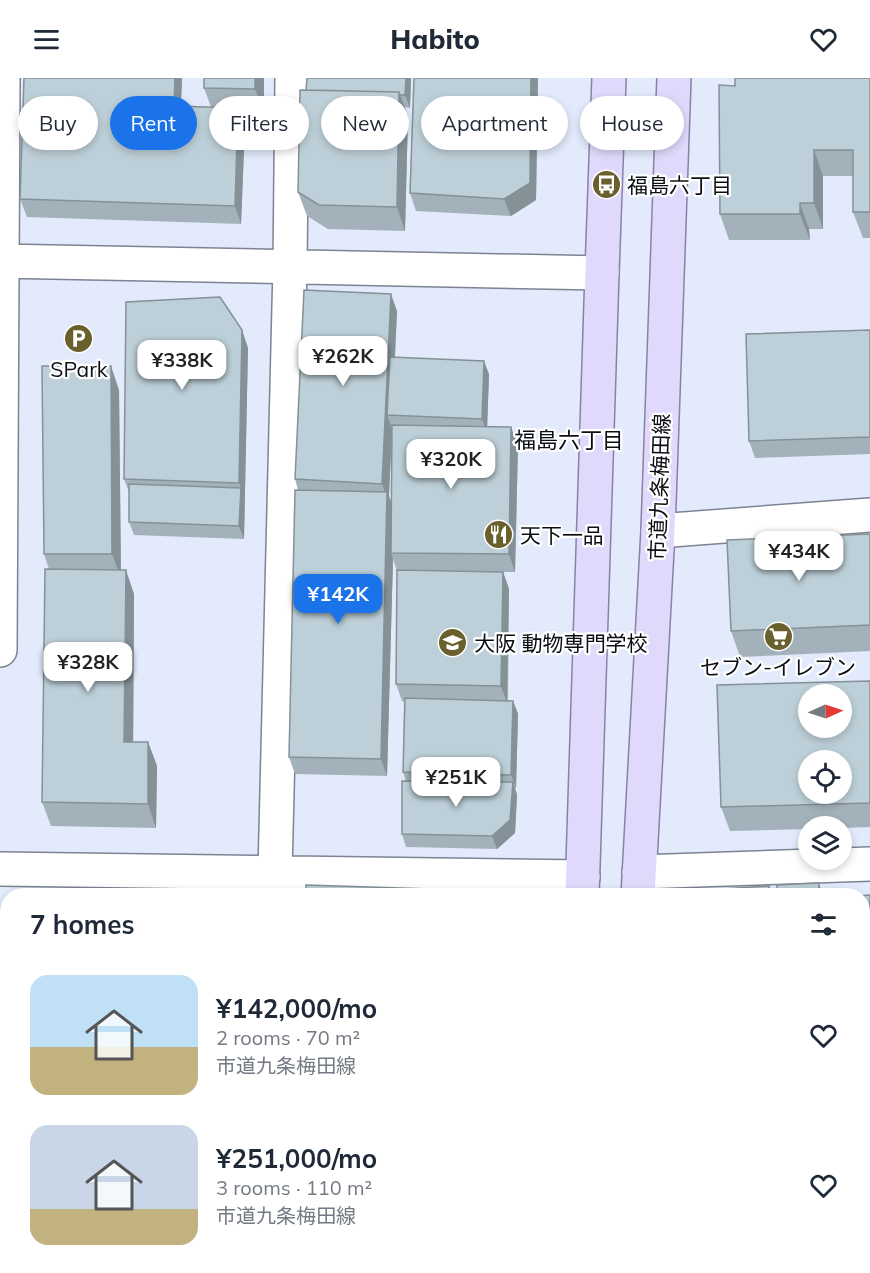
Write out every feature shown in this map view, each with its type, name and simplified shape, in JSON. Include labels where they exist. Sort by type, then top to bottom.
[{"type":"main road","points":[[583,886],[609,78]]},
{"type":"main road","name":"市道九条梅田線","points":[[638,884],[658,531],[674,78]]},
{"type":"street","points":[[0,650],[3,78]]},
{"type":"street","points":[[275,872],[290,267],[292,78]]},
{"type":"street","points":[[1,261],[602,273]]},
{"type":"street","points":[[658,531],[870,515]]},
{"type":"street","points":[[638,884],[870,864]]},
{"type":"street","points":[[0,869],[275,872],[583,886]]},
{"type":"building","points":[[24,78],[175,78],[174,96],[110,96],[110,150],[197,150],[197,107],[209,107],[209,150],[237,150],[235,206],[20,199],[22,150],[98,150],[98,96],[23,96]]},
{"type":"building","points":[[204,78],[255,78],[255,89],[204,88]]},
{"type":"building","points":[[307,78],[406,78],[405,95],[400,95],[399,92],[306,90]]},
{"type":"building","points":[[414,78],[531,78],[531,96],[421,96],[421,150],[530,150],[530,183],[504,199],[410,193]]},
{"type":"building","points":[[735,78],[870,78],[870,212],[853,212],[853,150],[814,150],[814,203],[800,203],[800,214],[720,214],[719,85],[735,86]]},
{"type":"building","points":[[300,90],[399,92],[399,96],[321,96],[321,150],[398,150],[397,207],[319,205],[298,192],[299,150],[309,150],[309,96],[300,96]]},
{"type":"building","points":[[304,290],[391,294],[382,484],[295,479]]},
{"type":"building","points":[[220,297],[242,330],[239,483],[124,479],[126,302]]},
{"type":"building","points":[[870,330],[870,437],[749,441],[746,334]]},
{"type":"building","points":[[390,357],[484,361],[482,419],[387,415]]},
{"type":"building","points":[[42,366],[111,366],[112,554],[44,554]]},
{"type":"building","points":[[392,425],[511,427],[509,554],[391,553]]},
{"type":"building","points":[[129,484],[241,488],[239,526],[129,522]]},
{"type":"building","points":[[295,490],[387,492],[381,759],[289,757]]},
{"type":"building","points":[[870,534],[870,625],[731,631],[727,540]]},
{"type":"building","points":[[45,569],[126,570],[124,742],[148,742],[148,804],[42,802]]},
{"type":"building","points":[[397,570],[503,572],[501,686],[396,684]]},
{"type":"building","points":[[870,681],[870,803],[852,803],[852,750],[798,750],[798,804],[833,804],[721,807],[717,685]]},
{"type":"building","points":[[405,698],[513,701],[511,775],[403,772]]},
{"type":"building","points":[[402,781],[513,782],[510,820],[492,836],[402,834]]},
{"type":"building","points":[[819,883],[819,888],[777,888],[777,885]]},
{"type":"building","points":[[306,885],[400,888],[306,888]]},
{"type":"building","points":[[769,886],[769,888],[738,888]]},
{"type":"place","name":"福島六丁目","points":[[606,185]]},
{"type":"place","name":"SPark","points":[[79,338]]},
{"type":"place","name":"天下一品","points":[[499,535]]},
{"type":"place","name":"セブン-イレブン","points":[[778,636]]},
{"type":"place","name":"大阪 動物専門学校","points":[[453,643]]},
{"type":"district","name":"福島六丁目","points":[[569,440]]}]
